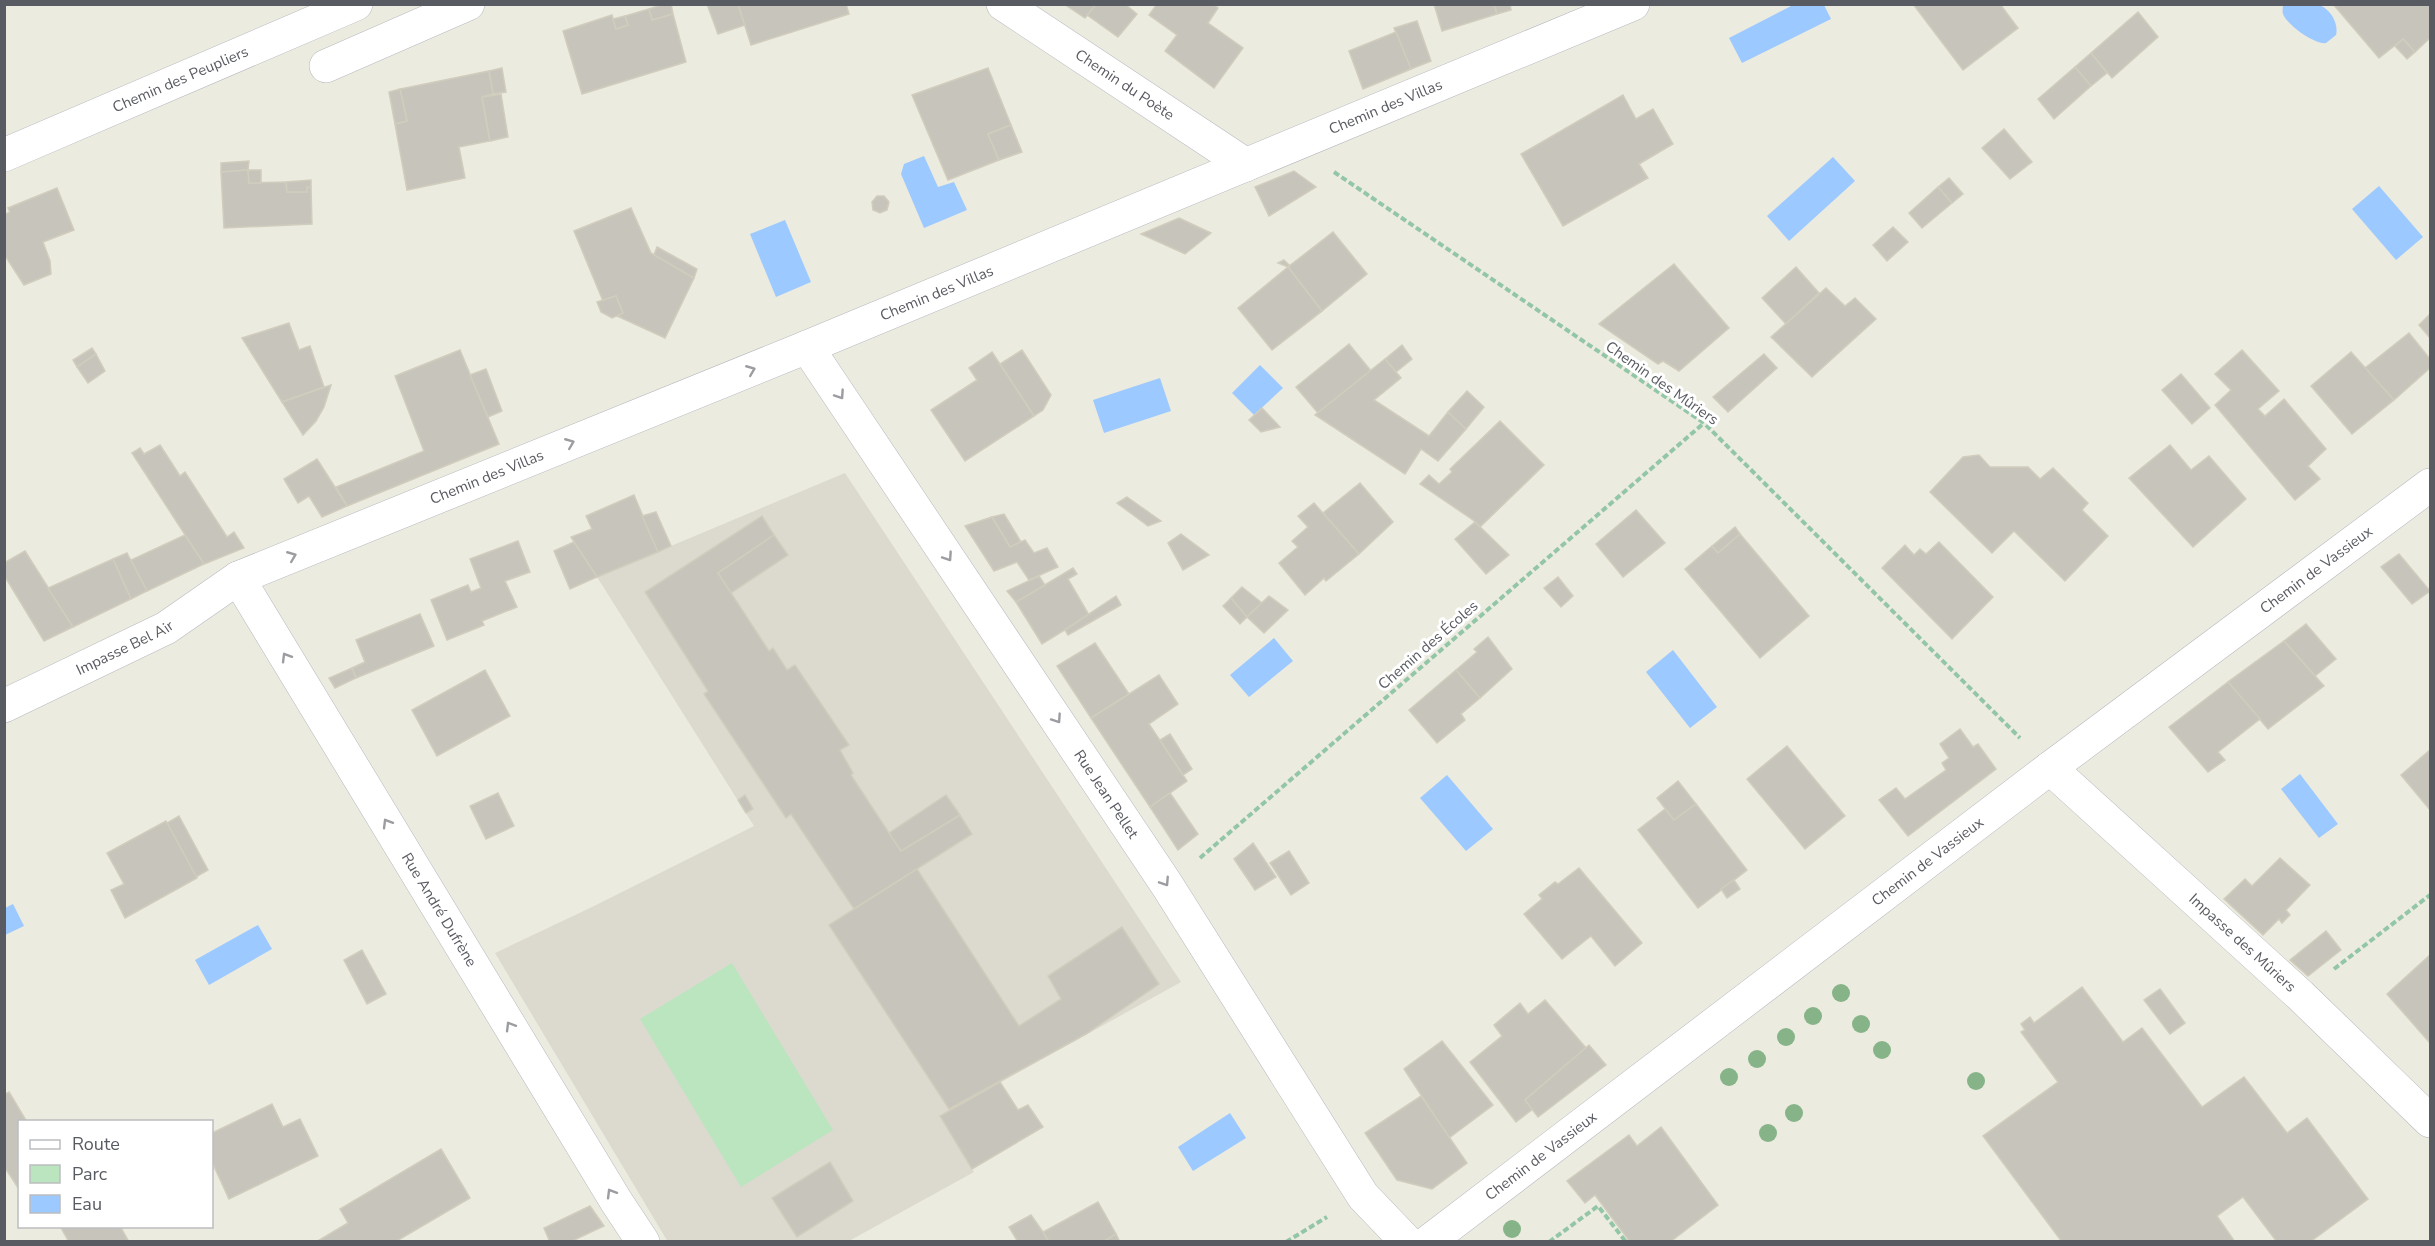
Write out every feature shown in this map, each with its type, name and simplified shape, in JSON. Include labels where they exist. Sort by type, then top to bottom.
[{"type":"street","name":"Chemin des Peupliers","points":[[4,155],[356,4]]},
{"type":"street","points":[[326,66],[468,4]]},
{"type":"street","name":"Chemin du Poète","points":[[1003,4],[1246,165]]},
{"type":"street","name":"Chemin des Villas","points":[[238,578],[807,347],[1633,4]]},
{"type":"street","name":"Rue Jean Pellet","points":[[807,347],[1167,885],[1364,1196],[1407,1242]]},
{"type":"street","name":"Chemin de Vassieux","points":[[1428,1242],[2050,768],[2430,485]]},
{"type":"street","name":"Impasse Bel Air","points":[[4,706],[166,628],[238,578]]},
{"type":"street","name":"Rue André Dufrène","points":[[238,578],[643,1242]]},
{"type":"street","name":"Impasse des Mûriers","points":[[2050,768],[2301,995],[2430,1121]]},
{"type":"path","name":"Chemin des Mûriers","points":[[1294,145],[1704,423],[2050,768]]},
{"type":"path","name":"Chemin des Écoles","points":[[1167,885],[1704,423]]},
{"type":"path","points":[[2301,995],[2430,895]]},
{"type":"path","points":[[1549,1242],[1598,1206],[1626,1242]]},
{"type":"shaded area","points":[[845,473],[1181,982],[940,1116],[974,1172],[849,1241],[668,1242],[495,953],[754,826],[597,577]]},
{"type":"green space","points":[[732,963],[833,1130],[741,1187],[640,1019]]},
{"type":"water","points":[[2309,3],[2322,6],[2330,12],[2335,21],[2336,35],[2326,43],[2309,38],[2295,29],[2286,18],[2283,5]]},
{"type":"water","points":[[1795,4],[1824,5],[1831,19],[1742,63],[1729,38]]},
{"type":"water","points":[[924,156],[938,187],[954,182],[967,210],[924,228],[901,174],[904,164]]},
{"type":"water","points":[[1833,157],[1855,181],[1789,241],[1767,216]]},
{"type":"water","points":[[2379,186],[2423,237],[2396,260],[2352,209]]},
{"type":"water","points":[[785,220],[811,282],[776,297],[750,234]]},
{"type":"water","points":[[1260,365],[1283,388],[1254,415],[1232,393]]},
{"type":"water","points":[[1160,378],[1171,411],[1104,433],[1093,400]]},
{"type":"water","points":[[1274,638],[1293,661],[1249,697],[1230,675]]},
{"type":"water","points":[[1673,650],[1717,707],[1690,728],[1646,672]]},
{"type":"water","points":[[2300,774],[2338,824],[2319,838],[2281,789]]},
{"type":"water","points":[[1447,775],[1493,829],[1466,851],[1420,798]]},
{"type":"water","points":[[13,904],[24,926],[5,935],[5,908]]},
{"type":"water","points":[[258,925],[272,949],[209,985],[195,960]]},
{"type":"water","points":[[1230,1113],[1246,1138],[1193,1171],[1178,1147]]},
{"type":"building","points":[[671,4],[673,14],[652,20],[649,9]]},
{"type":"building","points":[[707,4],[738,4],[745,25],[718,34]]},
{"type":"building","points":[[738,4],[846,4],[849,14],[751,45]]},
{"type":"building","points":[[1064,4],[1095,4],[1096,5],[1085,18]]},
{"type":"building","points":[[1097,4],[1125,4],[1137,14],[1118,37],[1087,15]]},
{"type":"building","points":[[1157,4],[1213,4],[1218,8],[1208,23],[1243,48],[1214,88],[1165,51],[1177,35],[1149,15]]},
{"type":"building","points":[[1434,4],[1494,4],[1497,14],[1442,31]]},
{"type":"building","points":[[1494,4],[1510,4],[1511,10],[1497,14]]},
{"type":"building","points":[[1913,4],[2000,4],[2018,28],[1963,70]]},
{"type":"building","points":[[2333,4],[2430,4],[2430,38],[2415,52],[2403,39],[2379,58]]},
{"type":"building","points":[[649,9],[652,20],[673,14],[686,62],[582,94],[563,31],[612,15],[616,29],[628,25],[625,16]]},
{"type":"building","points":[[2138,12],[2158,37],[2112,78],[2091,53]]},
{"type":"building","points":[[625,16],[628,25],[616,29],[613,19]]},
{"type":"building","points":[[1417,21],[1431,61],[1411,69],[1394,28]]},
{"type":"building","points":[[1396,32],[1411,69],[1363,89],[1349,51]]},
{"type":"building","points":[[2403,39],[2415,52],[2407,59],[2395,46]]},
{"type":"building","points":[[2091,53],[2107,73],[2091,86],[2075,67]]},
{"type":"building","points":[[2075,67],[2091,86],[2054,119],[2038,99]]},
{"type":"building","points":[[502,68],[506,92],[493,94],[489,71]]},
{"type":"building","points":[[988,68],[1011,125],[988,134],[999,160],[948,180],[912,95]]},
{"type":"building","points":[[489,71],[493,94],[482,97],[490,141],[459,147],[465,178],[407,190],[395,124],[407,121],[400,89]]},
{"type":"building","points":[[400,89],[407,121],[395,124],[389,92]]},
{"type":"building","points":[[501,94],[508,137],[490,141],[482,97]]},
{"type":"building","points":[[1623,95],[1636,119],[1653,109],[1673,144],[1639,164],[1648,178],[1563,226],[1521,154]]},
{"type":"building","points":[[1011,125],[1022,152],[999,160],[988,134]]},
{"type":"building","points":[[2004,129],[2032,162],[2010,179],[1982,148]]},
{"type":"building","points":[[249,161],[248,170],[221,172],[221,163]]},
{"type":"building","points":[[248,170],[249,183],[286,182],[287,192],[307,192],[307,187],[311,187],[312,224],[224,228],[221,172]]},
{"type":"building","points":[[248,170],[261,170],[261,183],[249,183]]},
{"type":"building","points":[[1294,171],[1316,187],[1269,216],[1255,187]]},
{"type":"building","points":[[1949,178],[1963,194],[1952,203],[1938,187]]},
{"type":"building","points":[[311,180],[311,187],[307,187],[307,192],[287,192],[286,182]]},
{"type":"building","points":[[1938,187],[1952,203],[1922,228],[1909,213]]},
{"type":"building","points":[[57,188],[74,230],[43,242],[50,261],[51,274],[24,285],[4,254],[4,215],[10,212],[8,208]]},
{"type":"building","points":[[877,196],[884,196],[889,202],[887,210],[880,213],[873,210],[872,202]]},
{"type":"building","points":[[631,208],[651,253],[694,278],[665,338],[617,316],[623,313],[616,296],[603,301],[574,231]]},
{"type":"building","points":[[1179,218],[1211,233],[1185,254],[1141,234]]},
{"type":"building","points":[[1893,227],[1908,242],[1887,261],[1873,245]]},
{"type":"building","points":[[1333,232],[1367,274],[1322,311],[1288,267]]},
{"type":"building","points":[[657,247],[697,269],[694,278],[654,255]]},
{"type":"building","points":[[1284,260],[1290,266],[1278,263]]},
{"type":"building","points":[[1674,264],[1729,328],[1679,371],[1663,361],[1658,364],[1599,324]]},
{"type":"building","points":[[1288,267],[1322,311],[1272,350],[1238,308]]},
{"type":"building","points":[[1796,267],[1819,293],[1786,324],[1762,298]]},
{"type":"building","points":[[1826,288],[1845,306],[1855,298],[1876,319],[1812,377],[1771,337]]},
{"type":"building","points":[[616,296],[623,313],[612,318],[601,312],[597,302]]},
{"type":"building","points":[[2430,314],[2430,338],[2419,325]]},
{"type":"building","points":[[289,323],[299,350],[310,346],[324,387],[282,402],[242,338]]},
{"type":"building","points":[[2409,333],[2430,359],[2430,368],[2394,400],[2365,368]]},
{"type":"building","points":[[1349,344],[1371,371],[1318,413],[1296,387]]},
{"type":"building","points":[[1402,345],[1412,359],[1396,372],[1385,359]]},
{"type":"building","points":[[92,348],[96,354],[77,367],[73,360]]},
{"type":"building","points":[[460,350],[499,444],[347,506],[336,487],[424,451],[395,376]]},
{"type":"building","points":[[1022,350],[1051,395],[1043,410],[1034,416],[1000,364]]},
{"type":"building","points":[[2242,350],[2279,391],[2258,409],[2265,416],[2284,399],[2326,449],[2308,466],[2320,479],[2295,500],[2215,405],[2231,390],[2215,374]]},
{"type":"building","points":[[992,352],[1034,416],[965,461],[931,410],[977,380],[969,368]]},
{"type":"building","points":[[2351,352],[2394,400],[2352,434],[2311,386]]},
{"type":"building","points":[[96,354],[105,371],[88,383],[77,367]]},
{"type":"building","points":[[1764,354],[1777,368],[1728,412],[1713,397]]},
{"type":"building","points":[[1385,359],[1401,378],[1374,400],[1429,436],[1448,412],[1466,429],[1438,461],[1421,449],[1405,474],[1315,415]]},
{"type":"building","points":[[486,369],[502,411],[488,417],[470,375]]},
{"type":"building","points":[[2181,374],[2210,408],[2192,424],[2162,390]]},
{"type":"building","points":[[331,385],[324,407],[316,421],[303,435],[282,402]]},
{"type":"building","points":[[1467,391],[1484,407],[1466,429],[1448,412]]},
{"type":"building","points":[[1262,408],[1280,427],[1261,432],[1249,420]]},
{"type":"building","points":[[1500,421],[1544,465],[1480,527],[1420,484],[1429,475],[1439,484],[1452,472],[1450,469]]},
{"type":"building","points":[[160,445],[180,476],[185,472],[227,537],[234,532],[244,548],[204,564],[132,453],[140,448],[144,454]]},
{"type":"building","points":[[2170,445],[2191,470],[2209,456],[2246,499],[2193,547],[2129,478]]},
{"type":"building","points":[[1979,455],[1990,467],[2028,467],[2040,479],[2053,468],[2088,503],[2082,510],[2108,536],[2065,581],[2014,531],[1992,553],[1930,492],[1963,457]]},
{"type":"building","points":[[317,459],[347,506],[322,517],[309,496],[298,503],[284,479]]},
{"type":"building","points":[[1360,483],[1393,522],[1359,554],[1323,513]]},
{"type":"building","points":[[634,495],[658,552],[597,577],[571,537],[592,529],[586,516]]},
{"type":"building","points":[[1127,497],[1161,521],[1148,526],[1117,503]]},
{"type":"building","points":[[1314,503],[1359,554],[1326,581],[1324,578],[1305,595],[1279,563],[1298,547],[1292,541],[1308,527],[1298,516]]},
{"type":"building","points":[[1636,510],[1665,543],[1623,577],[1596,544]]},
{"type":"building","points":[[656,512],[671,546],[658,552],[642,516]]},
{"type":"building","points":[[1004,514],[1021,542],[1010,547],[992,517]]},
{"type":"building","points":[[762,516],[774,535],[718,573],[769,651],[773,648],[787,670],[795,665],[849,745],[840,750],[853,773],[851,775],[889,833],[901,851],[960,815],[972,834],[854,909],[791,814],[786,818],[704,694],[708,691],[645,592]]},
{"type":"building","points":[[992,517],[1010,547],[1025,540],[1034,553],[1047,548],[1058,567],[1029,580],[1017,562],[994,571],[965,526]]},
{"type":"building","points":[[1475,522],[1509,555],[1486,574],[1455,539]]},
{"type":"building","points":[[1735,527],[1740,534],[1718,553],[1712,546]]},
{"type":"building","points":[[1181,534],[1209,555],[1183,570],[1168,543]]},
{"type":"building","points":[[1740,534],[1809,616],[1760,658],[1685,569],[1712,546],[1718,553]]},
{"type":"building","points":[[185,535],[204,564],[147,591],[131,560]]},
{"type":"building","points":[[774,535],[788,555],[731,593],[718,573]]},
{"type":"building","points":[[518,541],[530,572],[505,581],[517,607],[482,621],[484,625],[447,640],[431,600],[468,585],[471,592],[481,588],[470,559]]},
{"type":"building","points":[[574,542],[597,577],[570,589],[554,551]]},
{"type":"building","points":[[1939,542],[1993,597],[1952,639],[1882,568],[1905,545],[1914,555],[1920,549],[1926,554]]},
{"type":"building","points":[[25,551],[73,627],[44,641],[4,575],[4,563]]},
{"type":"building","points":[[127,553],[147,591],[131,599],[113,559]]},
{"type":"building","points":[[2399,554],[2430,591],[2412,604],[2381,567]]},
{"type":"building","points":[[113,559],[131,599],[73,627],[48,588]]},
{"type":"building","points":[[1073,568],[1077,574],[1068,579],[1089,615],[1042,644],[1016,602]]},
{"type":"building","points":[[1039,576],[1045,585],[1016,602],[1007,591]]},
{"type":"building","points":[[1558,577],[1573,596],[1561,607],[1544,588]]},
{"type":"building","points":[[1242,587],[1262,603],[1247,617],[1231,598]]},
{"type":"building","points":[[1116,596],[1121,605],[1068,635],[1065,630]]},
{"type":"building","points":[[1269,596],[1288,610],[1264,633],[1247,617]]},
{"type":"building","points":[[1231,598],[1247,617],[1240,624],[1223,606]]},
{"type":"building","points":[[420,614],[434,646],[356,678],[352,668],[365,662],[356,640]]},
{"type":"building","points":[[2306,624],[2336,659],[2315,676],[2284,641]]},
{"type":"building","points":[[1488,637],[1512,669],[1480,698],[1456,670],[1477,652],[1474,649]]},
{"type":"building","points":[[2284,641],[2324,686],[2268,729],[2228,682]]},
{"type":"building","points":[[1095,643],[1129,694],[1091,718],[1057,666]]},
{"type":"building","points":[[352,668],[356,678],[335,688],[329,678]]},
{"type":"building","points":[[485,670],[510,716],[437,756],[412,710]]},
{"type":"building","points":[[1456,670],[1480,698],[1461,714],[1465,720],[1437,743],[1409,710]]},
{"type":"building","points":[[1159,675],[1178,704],[1149,724],[1187,781],[1150,807],[1091,718]]},
{"type":"building","points":[[2228,682],[2260,719],[2218,752],[2225,760],[2208,772],[2169,727]]},
{"type":"building","points":[[1960,729],[1973,747],[1978,744],[1996,769],[1908,836],[1879,800],[1896,788],[1905,799],[1946,770],[1942,763],[1949,758],[1940,744]]},
{"type":"building","points":[[1170,734],[1192,769],[1183,775],[1160,740]]},
{"type":"building","points":[[1787,746],[1845,816],[1805,849],[1747,779]]},
{"type":"building","points":[[2430,750],[2430,810],[2401,775]]},
{"type":"building","points":[[1678,781],[1696,804],[1674,820],[1657,798]]},
{"type":"building","points":[[498,793],[514,826],[486,839],[470,806]]},
{"type":"building","points":[[1170,793],[1198,834],[1178,850],[1150,807]]},
{"type":"building","points":[[745,795],[753,809],[746,813],[738,800]]},
{"type":"building","points":[[946,795],[960,815],[901,851],[889,833]]},
{"type":"building","points":[[1696,804],[1747,870],[1698,908],[1638,830],[1665,809],[1674,820]]},
{"type":"building","points":[[179,816],[208,870],[196,877],[167,823]]},
{"type":"building","points":[[166,821],[197,878],[125,918],[111,890],[124,884],[107,853]]},
{"type":"building","points":[[1253,843],[1276,877],[1255,890],[1234,859]]},
{"type":"building","points":[[1289,851],[1309,883],[1291,895],[1270,863]]},
{"type":"building","points":[[2280,858],[2310,885],[2286,910],[2290,915],[2282,923],[2279,919],[2263,935],[2224,899],[2245,879],[2252,886]]},
{"type":"building","points":[[1579,868],[1642,943],[1615,966],[1591,936],[1562,959],[1524,914],[1542,899],[1539,895],[1555,882],[1558,884]]},
{"type":"building","points":[[917,869],[1019,1026],[1061,999],[1048,976],[1122,927],[1159,984],[1086,1034],[949,1109],[829,925]]},
{"type":"building","points":[[1734,880],[1740,889],[1727,898],[1721,889]]},
{"type":"building","points":[[2326,931],[2341,950],[2308,976],[2290,960]]},
{"type":"building","points":[[362,950],[386,994],[367,1004],[344,960]]},
{"type":"building","points":[[2430,955],[2430,1043],[2387,994]]},
{"type":"building","points":[[2082,987],[2123,1042],[2142,1028],[2202,1107],[2244,1077],[2287,1133],[2307,1118],[2368,1199],[2310,1242],[2277,1242],[2243,1197],[2217,1216],[2235,1242],[2062,1242],[1983,1136],[2058,1082],[2021,1032],[2025,1030],[2021,1024],[2030,1017],[2034,1023]]},
{"type":"building","points":[[2160,989],[2185,1023],[2170,1034],[2144,1000]]},
{"type":"building","points":[[1545,1000],[1586,1048],[1525,1100],[1533,1109],[1516,1122],[1470,1062],[1502,1036],[1494,1025],[1520,1003],[1528,1014]]},
{"type":"building","points":[[1442,1041],[1493,1105],[1449,1138],[1404,1069]]},
{"type":"building","points":[[1589,1045],[1606,1065],[1538,1117],[1525,1100]]},
{"type":"building","points":[[1000,1082],[1018,1110],[1028,1105],[1043,1127],[972,1169],[940,1116]]},
{"type":"building","points":[[9,1092],[26,1120],[18,1120],[18,1188],[4,1166],[4,1095]]},
{"type":"building","points":[[1421,1096],[1467,1163],[1432,1189],[1397,1180],[1365,1133]]},
{"type":"building","points":[[272,1104],[283,1127],[300,1119],[318,1156],[229,1199],[213,1164],[213,1133]]},
{"type":"building","points":[[1661,1127],[1718,1205],[1670,1242],[1630,1242],[1595,1195],[1585,1203],[1567,1181],[1629,1135],[1637,1146]]},
{"type":"building","points":[[441,1149],[470,1198],[395,1242],[316,1242],[348,1223],[340,1209]]},
{"type":"building","points":[[830,1162],[853,1201],[797,1237],[772,1198]]},
{"type":"building","points":[[1098,1202],[1116,1234],[1103,1242],[1049,1242],[1043,1232]]},
{"type":"building","points":[[590,1206],[604,1226],[570,1242],[550,1242],[544,1228]]},
{"type":"building","points":[[1031,1215],[1049,1242],[1018,1242],[1009,1227]]},
{"type":"building","points":[[61,1228],[121,1228],[129,1242],[69,1242]]},
{"type":"building","points":[[1116,1234],[1120,1242],[1103,1242]]}]
